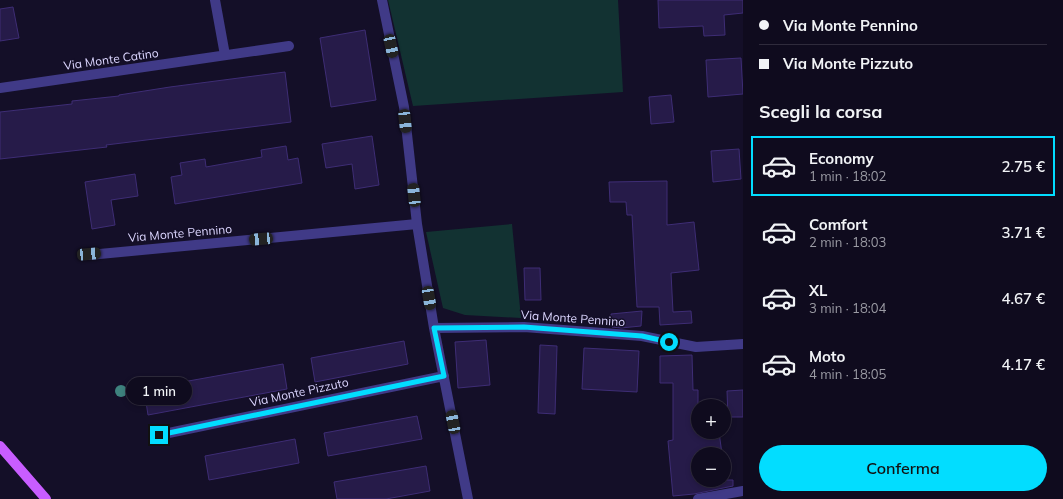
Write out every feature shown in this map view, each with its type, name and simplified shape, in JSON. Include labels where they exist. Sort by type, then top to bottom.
[{"type":"main road","points":[[0,446],[46,499]]},
{"type":"street","points":[[215,0],[225,55]]},
{"type":"street","points":[[382,0],[404,107],[417,224],[434,328],[468,499]]},
{"type":"street","name":"Via Monte Catino","points":[[0,88],[289,46]]},
{"type":"street","name":"Via Monte Pennino","points":[[89,254],[417,224]]},
{"type":"street","name":"Via Monte Pennino","points":[[434,328],[524,327],[642,336],[696,347],[743,344]]},
{"type":"street","name":"Via Monte Pizzuto","points":[[159,435],[444,376]]},
{"type":"street","points":[[698,499],[743,491]]},
{"type":"green space","points":[[388,0],[618,0],[623,92],[413,106]]},
{"type":"green space","points":[[512,224],[521,318],[465,315],[443,308],[426,232]]},
{"type":"building","points":[[658,0],[743,0],[743,13],[724,15],[725,35],[704,36],[703,26],[659,28]]},
{"type":"building","points":[[13,7],[19,38],[0,41],[0,9]]},
{"type":"building","points":[[365,30],[376,100],[331,107],[320,38]]},
{"type":"building","points":[[741,58],[743,94],[708,97],[706,60]]},
{"type":"building","points":[[285,72],[291,122],[106,145],[107,147],[0,159],[0,112],[72,104],[72,101],[119,96],[170,87]]},
{"type":"building","points":[[671,95],[674,122],[651,124],[649,97]]},
{"type":"building","points":[[372,136],[379,185],[355,189],[352,164],[326,168],[322,144]]},
{"type":"building","points":[[286,146],[288,160],[298,158],[302,183],[175,204],[171,177],[182,175],[180,163],[205,159],[206,167],[262,157],[261,150]]},
{"type":"building","points":[[739,149],[741,179],[713,182],[711,151]]},
{"type":"building","points":[[135,174],[138,196],[111,200],[115,225],[92,229],[85,182]]},
{"type":"building","points":[[667,181],[667,225],[694,222],[699,270],[671,273],[673,312],[691,311],[692,323],[660,325],[659,307],[637,307],[632,215],[627,215],[626,202],[610,202],[609,182]]},
{"type":"building","points":[[524,268],[540,268],[541,300],[525,300]]},
{"type":"building","points":[[642,311],[641,326],[621,328],[612,327],[611,314]]},
{"type":"building","points":[[486,340],[490,385],[458,388],[455,342]]},
{"type":"building","points":[[404,341],[408,364],[315,382],[311,358]]},
{"type":"building","points":[[540,345],[557,346],[555,414],[538,413]]},
{"type":"building","points":[[584,348],[639,351],[637,392],[582,389]]},
{"type":"building","points":[[692,355],[693,390],[698,390],[698,399],[691,399],[691,439],[720,439],[721,447],[691,447],[691,487],[728,487],[694,494],[673,496],[668,441],[673,440],[673,383],[660,383],[660,356]]},
{"type":"building","points":[[283,364],[287,389],[148,415],[144,389]]},
{"type":"building","points":[[743,390],[743,417],[731,417],[731,399],[727,399],[727,391]]},
{"type":"building","points":[[417,416],[422,439],[328,456],[324,433]]},
{"type":"building","points":[[295,439],[299,463],[209,480],[205,456]]},
{"type":"building","points":[[426,466],[430,491],[386,499],[337,499],[334,482]]},
{"type":"building","points":[[731,480],[733,480],[733,486],[731,486]]},
{"type":"route","points":[[159,435],[444,376],[434,328],[524,327],[642,336],[669,342]]}]
